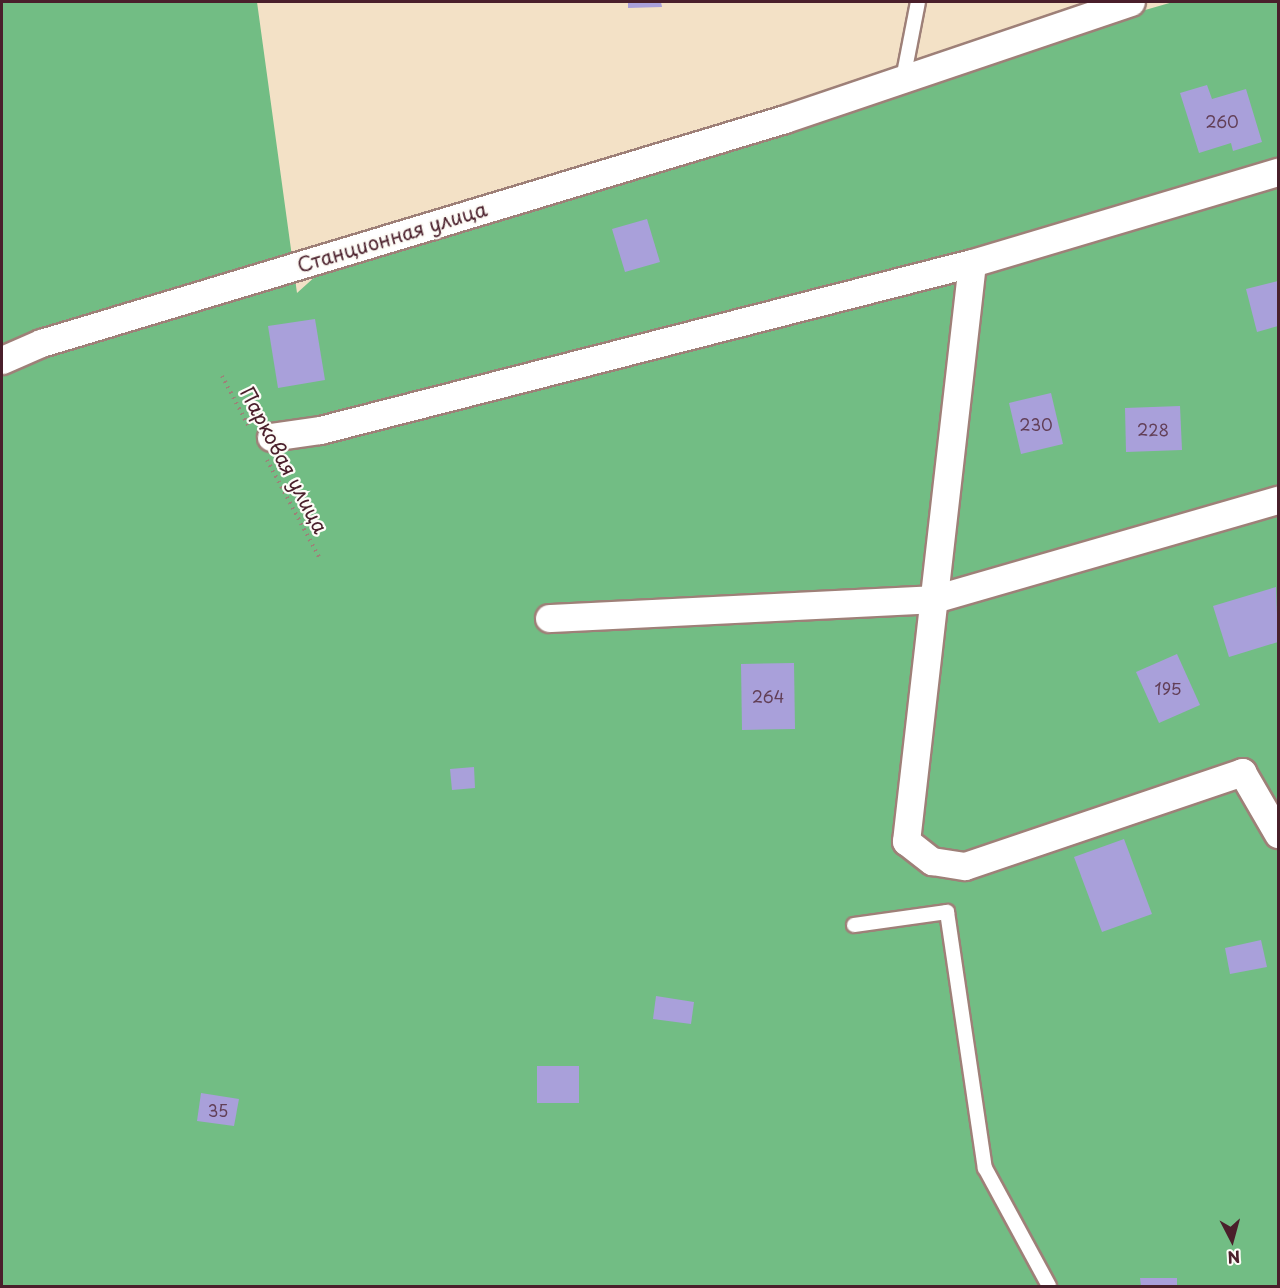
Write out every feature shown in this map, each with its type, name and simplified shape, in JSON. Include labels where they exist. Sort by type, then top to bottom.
[{"type":"street","name":"Станционная улица","points":[[2,360],[41,343],[784,119],[1131,2]]},
{"type":"street","points":[[264,444],[972,263],[1278,172]]},
{"type":"street","points":[[972,263],[906,841],[932,861],[965,866],[1242,772],[1278,834]]},
{"type":"street","points":[[549,618],[934,599],[1278,500]]},
{"type":"lane","points":[[903,79],[918,2]]},
{"type":"lane","points":[[854,925],[947,912],[985,1168],[1049,1287]]},
{"type":"path","name":"Парковая улица","points":[[222,376],[264,444],[319,557]]},
{"type":"green space","points":[[2,2],[257,2],[297,293],[358,238],[447,210],[1173,2],[1278,2],[1278,1286],[2,1286]]},
{"type":"building","points":[[628,2],[661,2],[662,7],[628,8]]},
{"type":"building","points":[[1207,85],[1212,99],[1246,89],[1262,142],[1233,151],[1231,143],[1199,153],[1180,93]]},
{"type":"building","points":[[647,219],[660,262],[625,272],[612,229]]},
{"type":"building","points":[[1278,281],[1278,326],[1257,332],[1246,289]]},
{"type":"building","points":[[315,319],[325,380],[278,388],[268,326]]},
{"type":"building","points":[[1051,393],[1063,444],[1021,454],[1009,403]]},
{"type":"building","points":[[1180,406],[1182,450],[1126,452],[1125,408]]},
{"type":"building","points":[[1276,587],[1278,642],[1229,657],[1213,606]]},
{"type":"building","points":[[1177,654],[1200,705],[1159,723],[1136,672]]},
{"type":"building","points":[[794,663],[795,729],[742,730],[741,664]]},
{"type":"building","points":[[474,767],[475,788],[452,790],[450,769]]},
{"type":"building","points":[[1124,839],[1152,914],[1102,932],[1074,857]]},
{"type":"building","points":[[1261,940],[1267,967],[1230,974],[1225,948]]},
{"type":"building","points":[[656,996],[694,1002],[691,1024],[653,1019]]},
{"type":"building","points":[[537,1066],[579,1066],[579,1103],[537,1103]]},
{"type":"building","points":[[201,1093],[239,1099],[234,1126],[197,1121]]},
{"type":"building","points":[[1140,1278],[1177,1278],[1177,1286],[1141,1286]]}]
